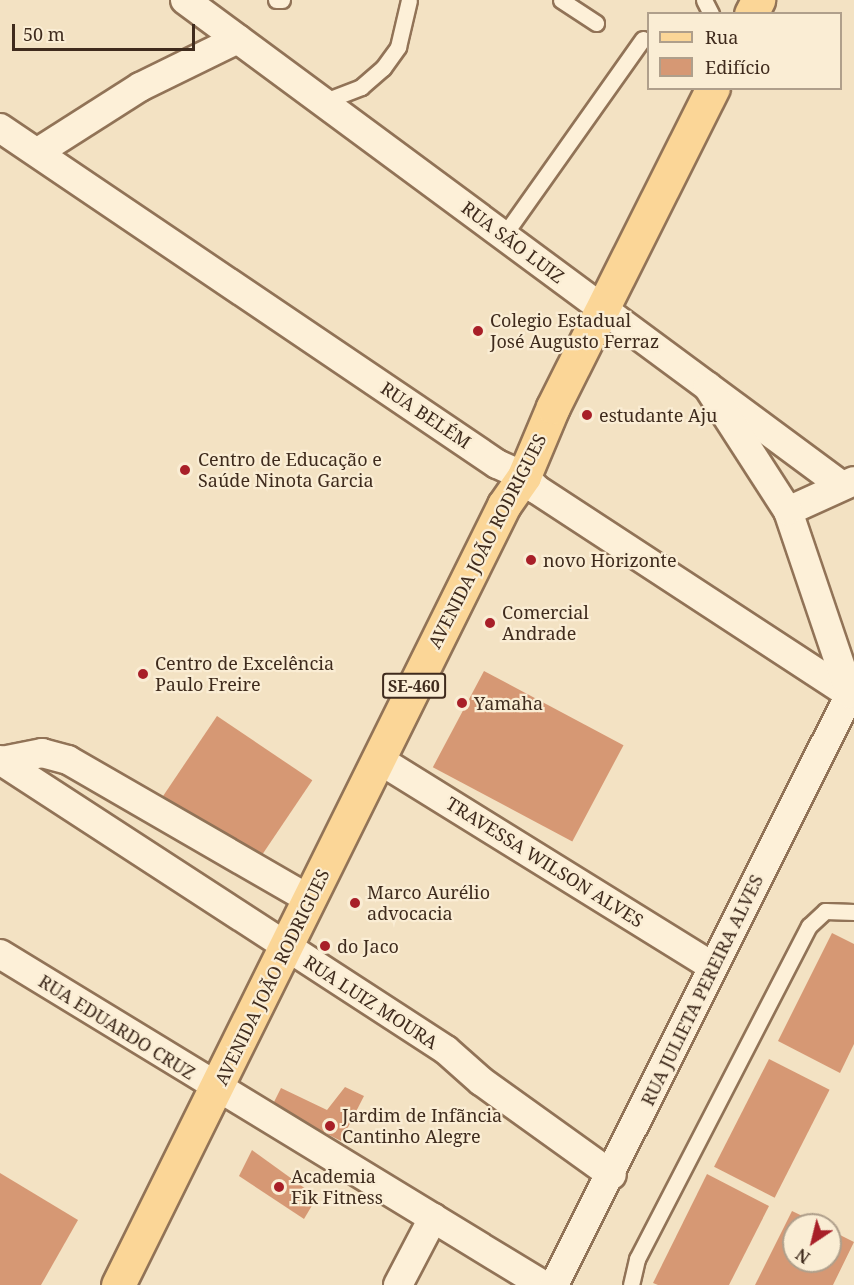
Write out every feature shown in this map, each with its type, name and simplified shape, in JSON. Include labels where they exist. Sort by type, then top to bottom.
[{"type":"main road","name":"AVENIDA JOÃO RODRIGUES","points":[[118,1285],[218,1088],[285,947],[504,506],[524,476],[602,309],[712,90]]},
{"type":"street","name":"RUA SÃO LUIZ","points":[[185,0],[325,101],[708,387],[848,483]]},
{"type":"street","points":[[38,152],[140,87],[238,39]]},
{"type":"street","name":"RUA BELÉM","points":[[0,128],[488,458],[524,476],[536,489],[852,696]]},
{"type":"street","points":[[708,387],[788,511],[852,696]]},
{"type":"street","name":"RUA SÃO LUIZ","points":[[788,511],[848,483]]},
{"type":"street","name":"RUA JULIETA PEREIRA ALVES","points":[[554,1285],[612,1176],[712,966],[852,696]]},
{"type":"street","name":"RUA LUIZ MOURA","points":[[1,761],[42,753],[68,760],[309,899]]},
{"type":"street","name":"TRAVESSA WILSON ALVES","points":[[378,759],[712,966]]},
{"type":"street","name":"RUA LUIZ MOURA","points":[[1,761],[446,1050],[480,1081],[612,1176]]},
{"type":"street","name":"RUA EDUARDO CRUZ","points":[[0,954],[543,1285]]},
{"type":"street","points":[[398,1285],[434,1218]]},
{"type":"lane","points":[[276,0],[282,0]]},
{"type":"lane","points":[[325,101],[361,87],[383,68],[398,47],[409,0]]},
{"type":"lane","points":[[561,0],[596,23]]},
{"type":"lane","points":[[504,235],[643,39]]},
{"type":"lane","points":[[631,1285],[637,1258],[809,926],[825,911],[854,912]]},
{"type":"building","points":[[484,671],[624,745],[572,841],[433,767]]},
{"type":"building","points":[[217,716],[312,780],[258,861],[163,796]]},
{"type":"building","points":[[832,933],[854,944],[854,1044],[840,1073],[778,1041]]},
{"type":"building","points":[[769,1059],[830,1090],[775,1198],[714,1167]]},
{"type":"building","name":"Jardim de Infãncia Cantinho Alegre","points":[[345,1087],[364,1096],[341,1141],[272,1106],[281,1088],[327,1110]]},
{"type":"building","name":"Academia Fik Fitness","points":[[252,1150],[317,1197],[304,1219],[239,1176]]},
{"type":"building","points":[[0,1173],[78,1220],[41,1285],[0,1285]]},
{"type":"building","points":[[707,1174],[769,1206],[729,1285],[658,1285],[653,1283]]},
{"type":"building","points":[[782,1231],[782,1273],[839,1273],[833,1285],[755,1285]]},
{"type":"building","points":[[842,1236],[854,1242],[842,1267]]},
{"type":"place","name":"Colegio Estadual José Augusto Ferraz","points":[[478,331]]},
{"type":"place","name":"estudante Aju","points":[[587,415]]},
{"type":"place","name":"Centro de Educação e Saúde Ninota Garcia","points":[[185,470]]},
{"type":"place","name":"novo Horizonte","points":[[531,560]]},
{"type":"place","name":"Comercial Andrade","points":[[490,623]]},
{"type":"place","name":"Centro de Excelência Paulo Freire","points":[[143,674]]},
{"type":"place","name":"Yamaha","points":[[462,703]]},
{"type":"place","name":"Marco Aurélio advocacia","points":[[355,903]]},
{"type":"place","name":"do Jaco","points":[[325,946]]},
{"type":"place","name":"Jardim de Infãncia Cantinho Alegre","points":[[330,1126]]},
{"type":"place","name":"Academia Fik Fitness","points":[[279,1187]]}]
